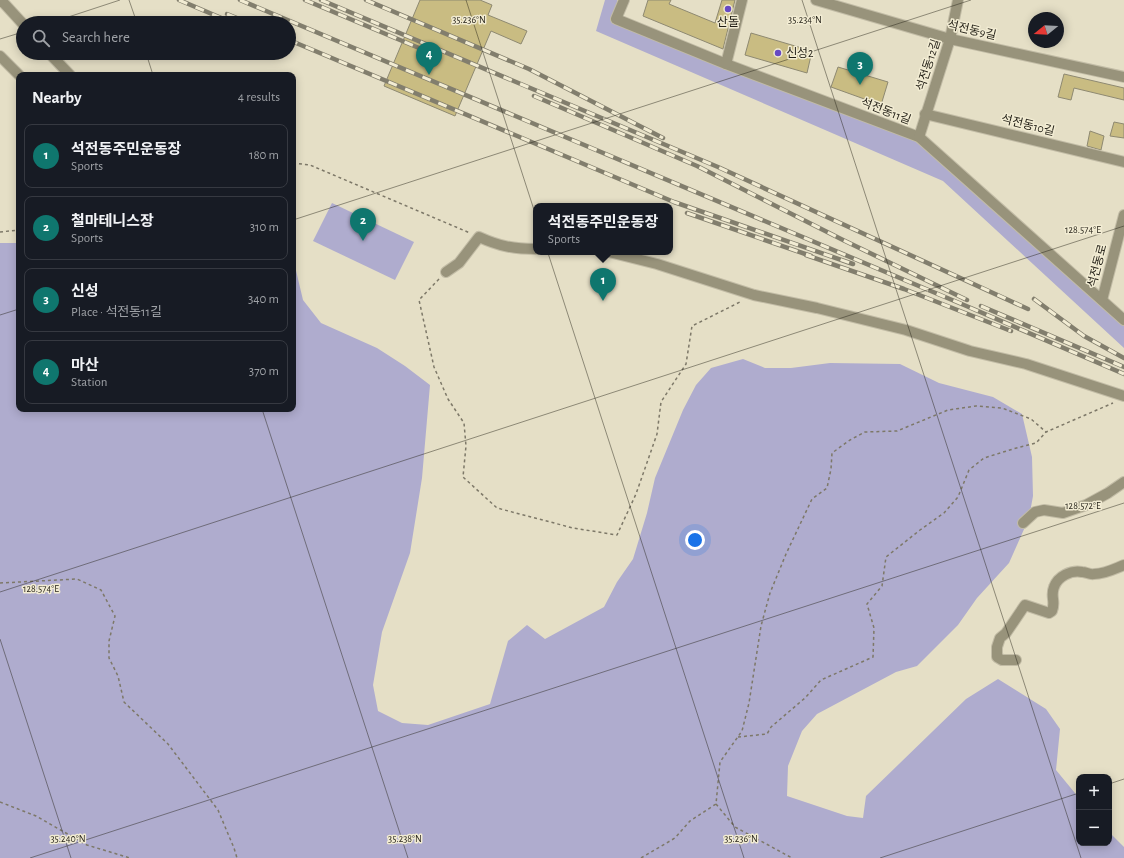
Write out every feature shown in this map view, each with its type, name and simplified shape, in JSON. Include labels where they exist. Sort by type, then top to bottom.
[{"type":"street","points":[[1,0],[16,16]]},
{"type":"street","name":"석전동11길","points":[[624,0],[616,19],[726,64],[919,137],[1124,320]]},
{"type":"street","points":[[726,64],[742,0]]},
{"type":"street","name":"석전동9길","points":[[816,0],[950,39],[1124,77]]},
{"type":"street","name":"석전동12길","points":[[919,137],[925,114],[950,39],[958,0]]},
{"type":"street","points":[[0,56],[16,72]]},
{"type":"street","points":[[56,60],[67,72]]},
{"type":"street","name":"석전동10길","points":[[925,114],[1124,162]]},
{"type":"street","name":"석전동로","points":[[1102,300],[1119,252],[1124,215]]},
{"type":"street","points":[[446,272],[459,263],[479,237],[496,245],[519,249],[533,249]]},
{"type":"street","points":[[621,255],[657,264],[754,295],[817,308],[906,330],[970,351],[1026,364],[1121,398]]},
{"type":"street","points":[[1023,524],[1035,512],[1044,510],[1063,513],[1086,505],[1124,482]]},
{"type":"street","points":[[1016,660],[1002,660],[997,657],[997,647],[1000,638],[1025,606],[1049,613],[1055,605],[1052,595],[1054,586],[1061,578],[1071,571],[1093,575],[1105,573],[1124,565]]},
{"type":"path","points":[[296,163],[310,165],[479,237]]},
{"type":"path","points":[[0,232],[16,230]]},
{"type":"path","points":[[446,272],[419,300],[434,367],[448,399],[464,423],[466,446],[463,477],[497,508],[573,528],[617,535],[636,494],[657,434],[661,402],[686,364],[692,326],[754,295]]},
{"type":"path","points":[[738,737],[767,734],[771,727],[805,698],[821,680],[873,657],[874,628],[867,604],[882,586],[886,557],[944,513],[958,497],[969,470],[984,458],[1036,443],[1046,432],[1121,398]]},
{"type":"path","points":[[792,858],[735,827],[716,804],[720,762],[742,731],[749,703],[761,626],[770,593],[812,499],[827,488],[831,469],[832,452],[865,432],[897,431],[948,410],[976,406],[1002,408],[1031,419],[1046,432]]},
{"type":"path","points":[[0,583],[77,579],[101,590],[115,616],[109,641],[109,658],[118,676],[124,702],[168,744],[218,810],[234,848],[236,858]]},
{"type":"path","points":[[0,802],[36,816],[87,845],[130,858]]},
{"type":"path","points":[[641,858],[675,838],[690,821],[716,804]]},
{"type":"shaded area","points":[[605,0],[617,0],[618,23],[928,146],[1124,323],[1124,348],[943,181],[596,31]]},
{"type":"shaded area","points":[[332,203],[414,242],[395,280],[313,241]]},
{"type":"shaded area","points":[[0,243],[16,243],[16,412],[296,412],[296,271],[303,300],[321,323],[377,348],[405,366],[430,385],[422,478],[410,553],[382,632],[373,685],[378,711],[402,723],[428,725],[490,704],[508,641],[527,625],[545,639],[604,607],[617,582],[633,559],[647,513],[655,478],[683,410],[696,385],[711,368],[743,359],[765,368],[791,368],[830,363],[900,364],[939,383],[993,397],[1022,414],[1032,457],[1033,496],[1029,518],[1009,563],[977,598],[958,625],[917,666],[896,672],[817,714],[802,731],[788,766],[787,796],[847,816],[863,818],[866,796],[966,699],[998,679],[1046,709],[1060,729],[1056,770],[1076,794],[1076,846],[1112,846],[1112,835],[1124,847],[1124,858],[0,858]]},
{"type":"building","points":[[420,0],[480,0],[492,5],[488,15],[527,31],[521,44],[491,31],[455,116],[384,86]]},
{"type":"building","points":[[648,0],[671,0],[669,4],[715,23],[722,0],[735,0],[723,49],[643,16]]},
{"type":"building","name":"신성2","points":[[751,33],[812,51],[807,73],[745,55]]},
{"type":"building","points":[[838,67],[888,82],[881,105],[831,87]]},
{"type":"building","points":[[1064,74],[1124,88],[1124,100],[1074,88],[1071,100],[1058,97]]},
{"type":"building","points":[[1114,122],[1124,124],[1124,138],[1110,136]]},
{"type":"building","points":[[1090,131],[1104,136],[1101,150],[1087,146]]},
{"type":"railway","points":[[179,0],[217,16]]},
{"type":"railway","points":[[240,0],[278,16]]},
{"type":"railway","points":[[305,0],[438,56]]},
{"type":"railway","points":[[321,0],[718,167],[1028,309]]},
{"type":"railway","points":[[366,0],[529,69],[663,138]]},
{"type":"railway","points":[[227,14],[232,16]]},
{"type":"railway","points":[[296,24],[1124,374]]},
{"type":"railway","points":[[296,43],[674,202],[853,264]]},
{"type":"railway","points":[[534,96],[697,166],[843,240],[967,300]]},
{"type":"railway","points":[[687,213],[811,256]]},
{"type":"railway","points":[[806,255],[904,289],[1011,331]]},
{"type":"railway","points":[[1034,299],[1084,336],[1124,358]]},
{"type":"railway","points":[[981,306],[1124,367]]},
{"type":"place","name":"산돌","points":[[728,9]]},
{"type":"place","name":"신성2","points":[[778,53]]},
{"type":"place","name":"마산","points":[[429,75]]},
{"type":"place","name":"신성","points":[[860,85]]},
{"type":"place","name":"철마테니스장","points":[[363,241]]},
{"type":"place","name":"석전동주민운동장","points":[[603,301]]}]
